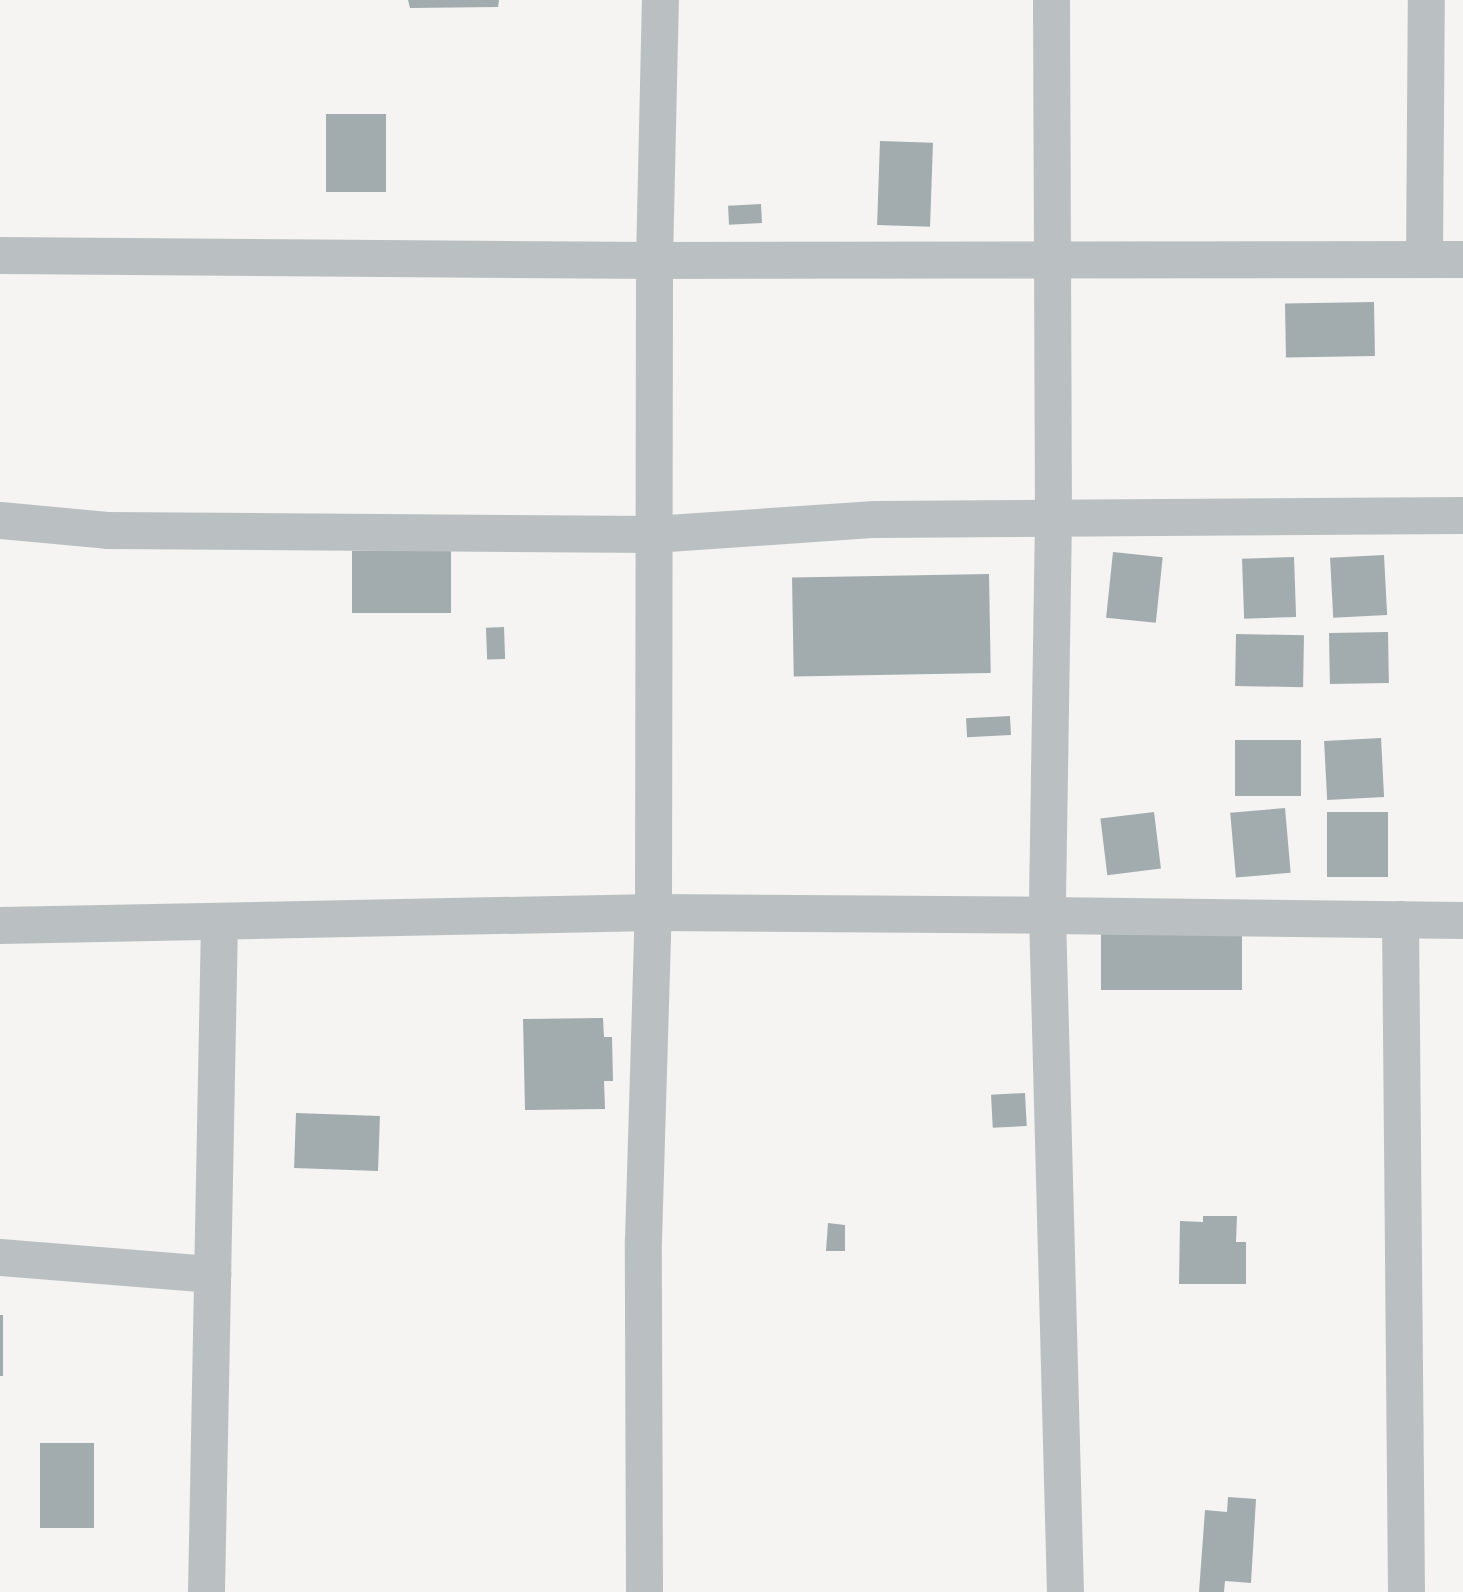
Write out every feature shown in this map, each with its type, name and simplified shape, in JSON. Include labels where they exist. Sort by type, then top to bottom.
[{"type":"street","points":[[644,1592],[643,1240],[653,912],[654,260],[660,0]]},
{"type":"street","points":[[1051,0],[1053,518],[1046,915],[1065,1592]]},
{"type":"street","points":[[1424,259],[1426,0]]},
{"type":"street","points":[[0,255],[654,260],[1463,259]]},
{"type":"street","points":[[0,520],[107,530],[653,534],[874,519],[1463,515]]},
{"type":"street","points":[[0,925],[653,912],[1463,920]]},
{"type":"street","points":[[1400,919],[1406,1592]]},
{"type":"street","points":[[206,1592],[219,921]]},
{"type":"street","points":[[0,1257],[212,1274]]},
{"type":"building","points":[[408,0],[499,0],[498,7],[410,8]]},
{"type":"building","points":[[326,114],[386,114],[386,192],[326,192]]},
{"type":"building","points":[[880,141],[933,143],[930,227],[877,225]]},
{"type":"building","points":[[761,204],[762,223],[729,225],[728,206]]},
{"type":"building","points":[[1374,302],[1375,356],[1286,358],[1285,304]]},
{"type":"building","points":[[352,551],[451,551],[451,613],[352,613]]},
{"type":"building","points":[[1113,552],[1163,557],[1156,623],[1106,618]]},
{"type":"building","points":[[1384,555],[1387,615],[1333,618],[1330,558]]},
{"type":"building","points":[[1294,557],[1296,617],[1244,619],[1242,559]]},
{"type":"building","points":[[989,574],[991,673],[794,676],[792,577]]},
{"type":"building","points":[[504,627],[505,659],[487,660],[486,628]]},
{"type":"building","points":[[1388,632],[1389,683],[1330,684],[1329,633]]},
{"type":"building","points":[[1236,634],[1304,635],[1303,687],[1235,686]]},
{"type":"building","points":[[1010,716],[1011,735],[967,737],[966,718]]},
{"type":"building","points":[[1381,738],[1384,797],[1327,800],[1324,741]]},
{"type":"building","points":[[1235,740],[1301,740],[1301,796],[1235,796]]},
{"type":"building","points":[[1285,808],[1291,873],[1236,878],[1230,813]]},
{"type":"building","points":[[1154,812],[1161,869],[1107,875],[1100,819]]},
{"type":"building","points":[[1327,812],[1388,812],[1388,877],[1327,877]]},
{"type":"building","points":[[1101,932],[1242,932],[1242,990],[1101,990]]},
{"type":"building","points":[[603,1018],[604,1037],[612,1037],[613,1081],[604,1081],[605,1109],[525,1110],[523,1019]]},
{"type":"building","points":[[1025,1093],[1027,1126],[993,1128],[991,1095]]},
{"type":"building","points":[[296,1113],[380,1116],[378,1171],[294,1168]]},
{"type":"building","points":[[1203,1216],[1237,1216],[1236,1242],[1246,1242],[1246,1284],[1179,1284],[1180,1221],[1203,1222]]},
{"type":"building","points":[[828,1223],[845,1225],[845,1251],[826,1251]]},
{"type":"building","points":[[0,1315],[3,1315],[3,1376],[0,1376]]},
{"type":"building","points":[[40,1443],[94,1443],[94,1528],[40,1528]]},
{"type":"building","points":[[1228,1497],[1256,1499],[1251,1583],[1225,1581],[1224,1592],[1199,1592],[1205,1510],[1227,1512]]}]
